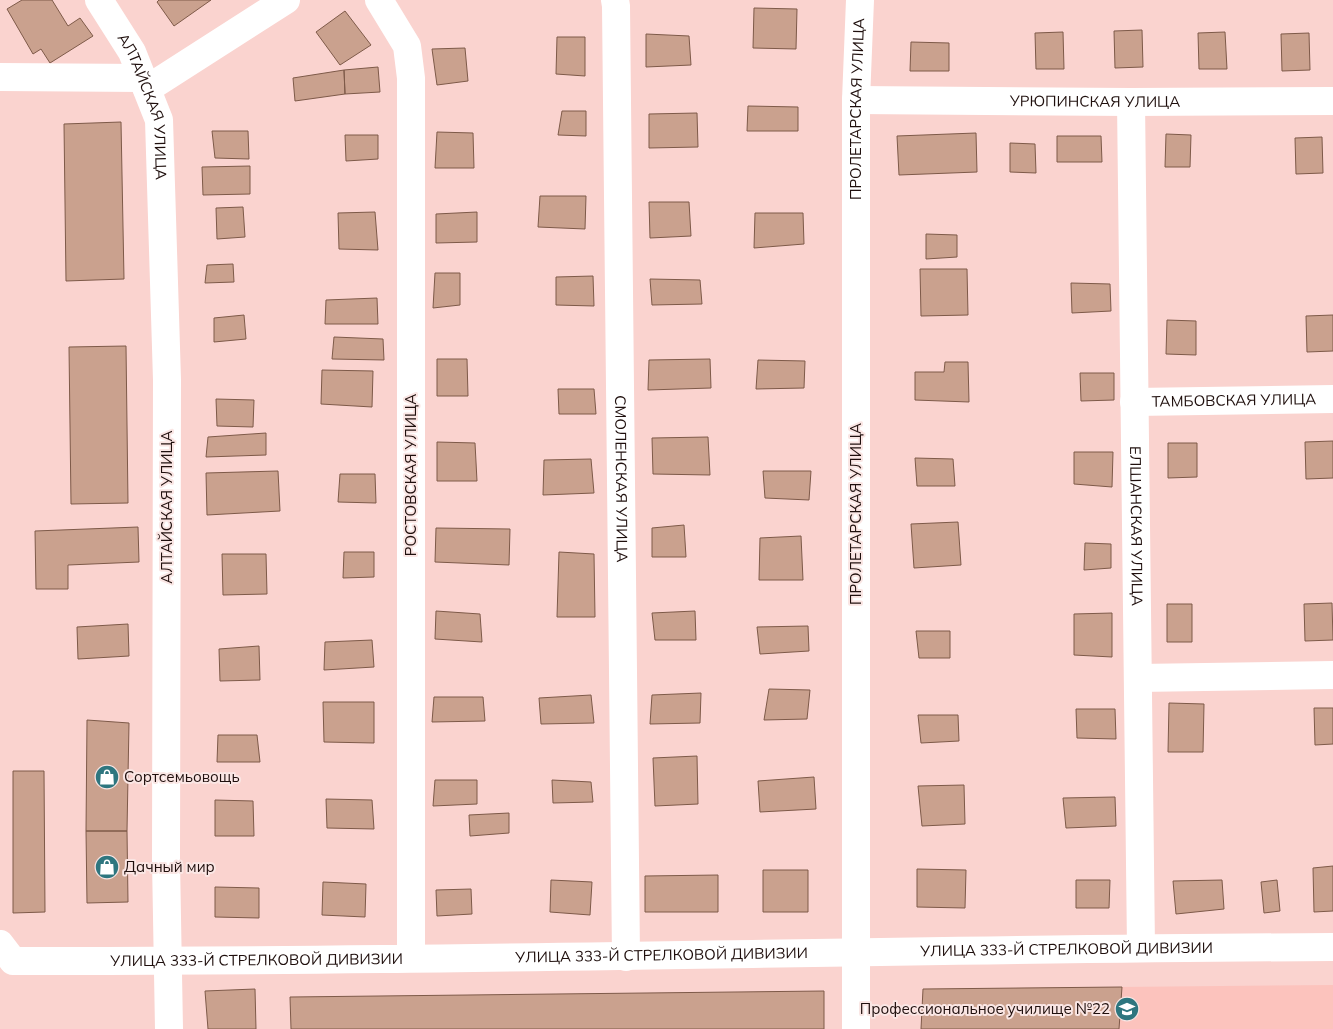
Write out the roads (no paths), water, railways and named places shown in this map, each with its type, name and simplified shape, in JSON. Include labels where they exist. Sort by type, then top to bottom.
[{"type":"street","name":"АЛТАЙСКАЯ УЛИЦА","points":[[99,0],[132,52],[159,120],[168,380],[166,861],[169,1029]]},
{"type":"street","points":[[0,78],[145,84],[286,0]]},
{"type":"street","name":"РОСТОВСКАЯ УЛИЦА","points":[[379,0],[407,46],[411,78],[410,958]]},
{"type":"street","name":"СМОЛЕНСКАЯ УЛИЦА","points":[[615,0],[617,26],[626,957]]},
{"type":"street","name":"ПРОЛЕТАРСКАЯ УЛИЦА","points":[[856,1029],[856,100],[860,0]]},
{"type":"street","name":"УРЮПИНСКАЯ УЛИЦА","points":[[856,100],[1333,101]]},
{"type":"street","name":"ЕЛШАНСКАЯ УЛИЦА","points":[[1131,102],[1141,948]]},
{"type":"street","name":"ТАМБОВСКАЯ УЛИЦА","points":[[1134,402],[1333,399]]},
{"type":"street","points":[[1138,678],[1333,675]]},
{"type":"street","name":"УЛИЦА 333-Й СТРЕЛКОВОЙ ДИВИЗИИ","points":[[0,944],[13,962],[626,957],[856,952],[1333,947]]},
{"type":"place","name":"Сортсемьовощь","points":[[107,777]]},
{"type":"place","name":"Дачный мир","points":[[107,867]]},
{"type":"place","name":"Профессиональное училище №22","points":[[1127,1009]]}]
